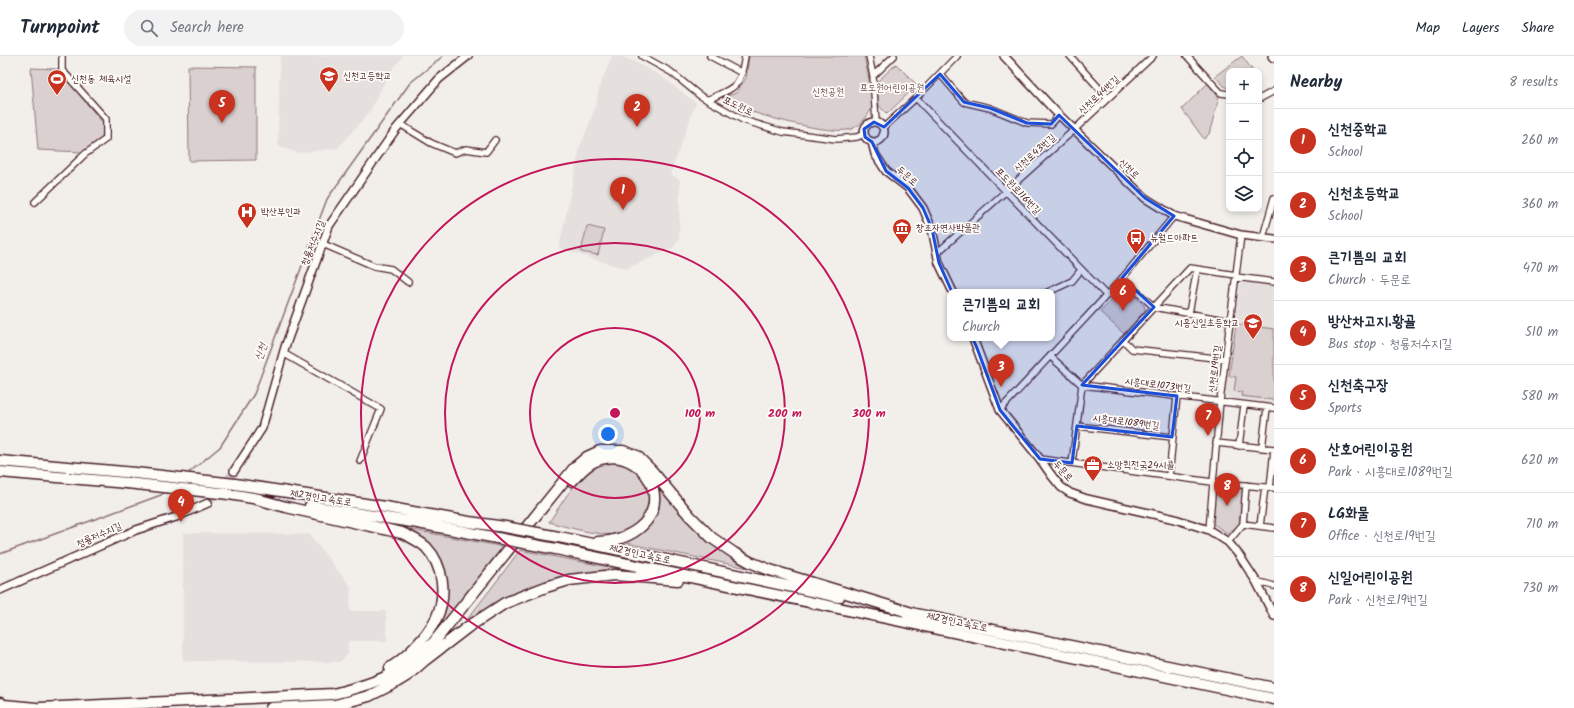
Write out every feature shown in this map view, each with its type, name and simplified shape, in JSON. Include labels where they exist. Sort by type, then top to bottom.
[{"type":"highway","points":[[40,708],[333,694],[387,678],[413,661],[434,642],[575,467],[587,457],[600,451],[623,451],[638,456],[690,516],[712,538],[750,562],[770,570],[912,613]]},
{"type":"highway","points":[[425,660],[580,472],[590,464],[600,459],[610,457],[620,457],[638,466],[649,479],[653,490],[653,504],[643,525],[625,537],[613,541],[580,542]]},
{"type":"highway","name":"제2경인고속도로","points":[[0,461],[135,473],[235,484],[505,527],[564,538],[912,613],[1274,688]]},
{"type":"highway","name":"제2경인고속도로","points":[[0,472],[229,494],[418,523],[556,549],[1274,699]]},
{"type":"highway","points":[[252,498],[402,533],[417,540],[426,547],[433,557],[439,568],[442,587],[440,606],[436,619],[422,639],[402,660],[367,685]]},
{"type":"highway","points":[[270,708],[335,705],[369,696],[408,675],[468,627],[505,603],[528,592],[569,580],[614,575],[719,583]]},
{"type":"highway","points":[[0,703],[4,705],[36,708]]},
{"type":"street","points":[[35,202],[85,154],[106,139],[106,119],[62,70],[62,56]]},
{"type":"street","name":"청룡저수지길","points":[[234,471],[262,428],[283,353],[329,226],[400,124],[439,79],[468,56]]},
{"type":"street","name":"포도원로","points":[[643,56],[671,72],[698,95],[743,120],[783,132],[836,138],[857,137],[864,134]]},
{"type":"street","points":[[710,56],[742,73]]},
{"type":"street","points":[[706,100],[735,88],[742,73],[745,56]]},
{"type":"street","points":[[869,56],[873,76],[876,122],[883,128],[884,133],[882,139],[877,142],[872,142],[866,139],[864,134],[866,126],[876,122]]},
{"type":"street","points":[[873,76],[894,56]]},
{"type":"street","points":[[883,128],[916,98],[957,56]]},
{"type":"street","name":"신천로","points":[[1004,56],[1059,116],[1145,198],[1174,216],[1241,235],[1274,239]]},
{"type":"street","points":[[1070,56],[1108,98]]},
{"type":"street","name":"신천로44번길","points":[[1074,130],[1153,56]]},
{"type":"street","points":[[1187,56],[1221,93],[1226,94]]},
{"type":"street","points":[[940,74],[964,102],[990,108],[1027,123],[1051,124],[1059,116]]},
{"type":"street","points":[[1262,97],[1274,91]]},
{"type":"street","name":"포도원로116번길","points":[[916,98],[1106,296]]},
{"type":"street","points":[[400,124],[431,143],[455,153],[466,149],[486,152],[494,140]]},
{"type":"street","name":"신천로43번길","points":[[937,253],[1074,130]]},
{"type":"street","name":"두문로","points":[[872,142],[875,154],[886,171],[908,188],[922,208],[932,229],[939,262],[952,289]]},
{"type":"street","points":[[1263,238],[1274,198]]},
{"type":"street","points":[[1000,410],[1106,296],[1174,216]]},
{"type":"street","name":"신천로19번길","points":[[1209,530],[1220,402],[1241,235]]},
{"type":"street","points":[[323,244],[374,266],[391,269],[408,282]]},
{"type":"street","points":[[1050,356],[1082,385],[1190,268],[1274,282]]},
{"type":"street","points":[[1189,313],[1197,269]]},
{"type":"street","points":[[1055,289],[1072,281],[1082,270]]},
{"type":"street","points":[[1122,278],[1154,307],[1230,321]]},
{"type":"street","points":[[1123,340],[1132,349],[1226,359]]},
{"type":"street","name":"두문로","points":[[974,341],[1000,410],[1061,487],[1070,493],[1087,499],[1175,520],[1209,530],[1228,542],[1239,555],[1256,581],[1274,616]]},
{"type":"street","points":[[283,353],[381,409],[360,461]]},
{"type":"street","name":"시흥대로1073번길","points":[[1082,385],[1274,408]]},
{"type":"street","name":"시흥대로1089번길","points":[[1072,463],[1082,385]]},
{"type":"street","points":[[1169,476],[1177,396]]},
{"type":"street","points":[[1239,446],[1244,405]]},
{"type":"street","points":[[1262,448],[1267,408]]},
{"type":"street","name":"시흥대로1089번길","points":[[1077,426],[1172,437]]},
{"type":"street","points":[[1216,443],[1274,450],[1270,488],[1260,526]]},
{"type":"street","points":[[1040,459],[1212,482],[1270,488]]},
{"type":"street","points":[[1228,542],[1243,524],[1246,485]]},
{"type":"street","name":"청룡저수지길","points":[[0,590],[136,530],[176,517],[208,503]]},
{"type":"street","points":[[1243,524],[1274,528]]},
{"type":"street","points":[[1256,581],[1274,586]]},
{"type":"highlighted area","points":[[940,74],[964,102],[990,108],[1027,123],[1051,124],[1059,115],[1145,198],[1174,216],[1122,278],[1154,307],[1082,385],[1177,396],[1172,437],[1077,426],[1072,463],[1040,459],[1000,410],[977,348],[939,263],[932,229],[923,208],[908,188],[886,171],[872,142],[865,137],[864,129],[874,122],[884,127]]},
{"type":"shaded area","name":"신천고등학교","points":[[280,56],[403,56],[388,75],[370,111],[338,148],[298,153],[278,146]]},
{"type":"shaded area","points":[[612,56],[620,56],[633,61],[661,76],[696,103],[670,174],[680,180],[679,239],[674,247],[626,269],[559,248],[580,147],[596,106],[599,88]]},
{"type":"shaded area","name":"시흥신일초등학교","points":[[1244,281],[1274,286],[1274,403],[1229,398],[1225,395],[1240,284]]},
{"type":"shaded area","points":[[183,533],[309,534],[351,587],[350,611],[386,611],[387,641],[348,641],[348,654],[340,662],[183,661]]},
{"type":"green space","name":"신천공원","points":[[749,56],[864,56],[872,98],[871,110],[865,119],[854,128],[834,130],[803,126],[772,118],[750,111],[722,98],[736,93],[746,78]]},
{"type":"green space","points":[[1242,56],[1251,68],[1226,68],[1226,87],[1215,76]]},
{"type":"green space","name":"포도원어린이공원","points":[[896,64],[917,85],[887,114],[879,106],[876,83]]},
{"type":"green space","points":[[188,66],[256,67],[256,160],[189,161]]},
{"type":"green space","name":"신천동 체육시설","points":[[31,68],[58,69],[103,123],[102,140],[88,150],[82,152],[38,150]]},
{"type":"green space","points":[[1208,83],[1219,98],[1209,134],[1204,139],[1182,109]]},
{"type":"green space","points":[[587,226],[604,230],[598,255],[581,252]]},
{"type":"green space","points":[[1122,289],[1126,289],[1144,305],[1145,310],[1124,334],[1100,312]]},
{"type":"green space","points":[[1236,324],[1274,329],[1274,400],[1241,396],[1242,392],[1234,391],[1236,377],[1229,376]]},
{"type":"green space","points":[[610,461],[628,464],[638,471],[643,477],[649,497],[649,504],[644,517],[628,532],[611,535],[588,532],[549,522],[570,490],[584,475],[599,463]]},
{"type":"green space","points":[[652,478],[749,566],[748,568],[621,542],[646,528]]},
{"type":"green space","points":[[1216,485],[1243,488],[1239,526],[1227,533],[1212,523]]},
{"type":"green space","points":[[380,524],[505,547],[431,640],[412,658],[440,617],[436,554]]},
{"type":"green space","points":[[520,550],[624,570],[580,574],[537,584],[510,596],[459,630]]},
{"type":"waterway","name":"신천","points":[[186,475],[220,447],[254,394],[327,199],[410,83],[443,56]]},
{"type":"waterway","name":"신천","points":[[0,554],[161,495],[165,492]]},
{"type":"tunnel","points":[[208,503],[234,471]]},
{"type":"place","name":"신천고등학교","points":[[329,93]]},
{"type":"place","name":"신천동 체육시설","points":[[57,96]]},
{"type":"place","name":"신천축구장","points":[[222,123]]},
{"type":"place","name":"신천초등학교","points":[[637,127]]},
{"type":"place","name":"신천중학교","points":[[623,210]]},
{"type":"place","name":"박산부인과","points":[[247,229]]},
{"type":"place","name":"창조자연사박물관","points":[[902,245]]},
{"type":"place","name":"뉴월드아파트","points":[[1136,255]]},
{"type":"place","name":"산호어린이공원","points":[[1123,311]]},
{"type":"place","name":"시흥신일초등학교","points":[[1253,340]]},
{"type":"place","name":"큰기쁨의 교회","points":[[1001,387]]},
{"type":"place","name":"LG화물","points":[[1208,436]]},
{"type":"place","name":"소망퀵전국24시콜","points":[[1093,482]]},
{"type":"place","name":"신일어린이공원","points":[[1227,506]]},
{"type":"place","name":"방산차고지.황골","points":[[181,522]]}]
